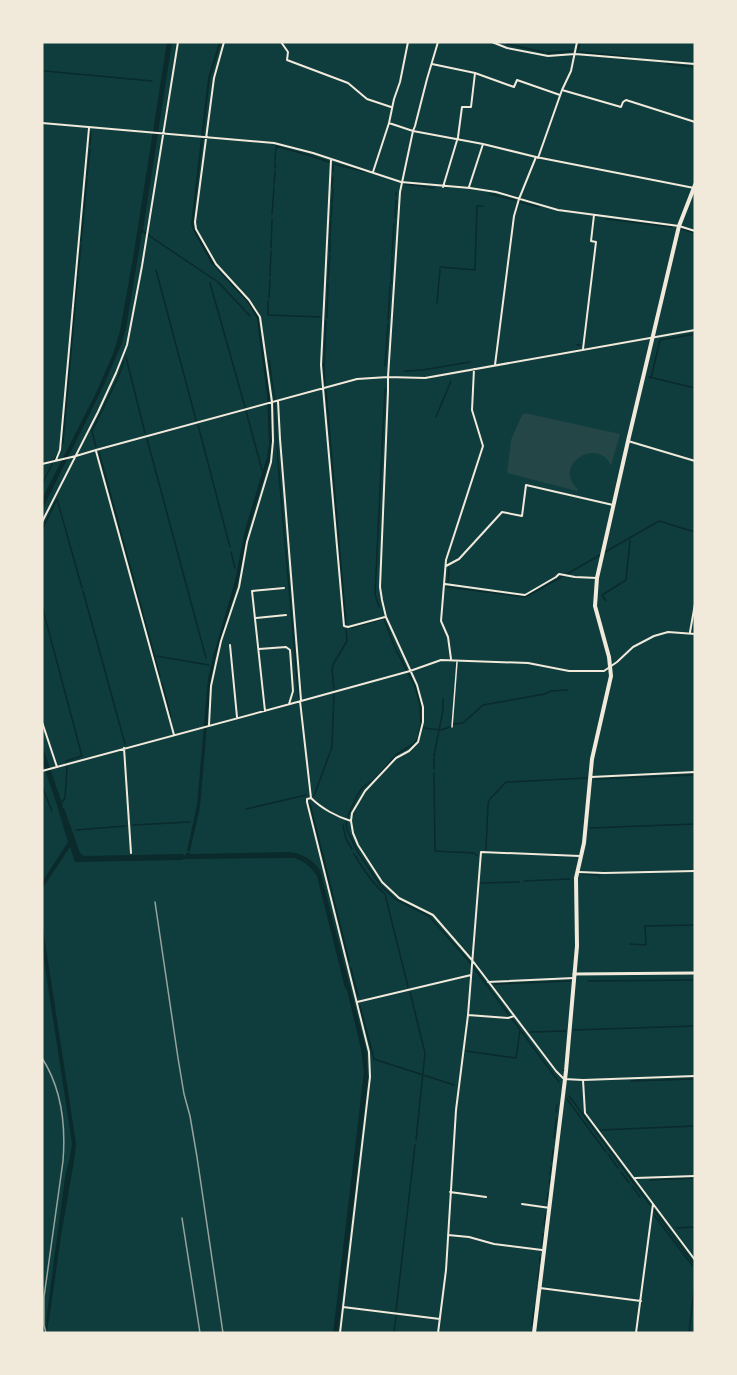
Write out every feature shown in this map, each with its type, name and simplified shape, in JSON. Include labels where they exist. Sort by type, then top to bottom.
[{"type":"main road","points":[[534,1333],[550,1208],[577,946],[576,878],[582,856],[592,759],[611,676],[611,667],[595,606],[597,578],[679,226],[694,187]]},
{"type":"street","points":[[42,522],[116,373],[127,345],[178,42]]},
{"type":"street","points":[[209,725],[211,686],[216,663],[239,587],[250,530],[271,462],[273,441],[272,402],[260,317],[249,300],[216,264],[196,230],[195,222],[214,78],[224,42]]},
{"type":"street","points":[[281,42],[288,52],[287,60],[348,83],[367,99],[392,107]]},
{"type":"street","points":[[373,172],[389,123],[408,42]]},
{"type":"street","points":[[438,42],[401,182],[388,377],[380,587],[386,617],[417,685],[423,707],[423,722],[418,742],[409,751],[396,758],[365,791],[352,813],[352,833],[382,882],[399,898],[433,915],[472,960],[564,1079],[695,1076]]},
{"type":"street","points":[[492,42],[507,48],[548,56],[575,54],[695,64]]},
{"type":"street","points":[[495,365],[514,216],[571,71],[577,42]]},
{"type":"street","points":[[432,64],[475,73],[514,87],[517,80],[560,95]]},
{"type":"street","points":[[443,187],[462,107],[471,107],[475,73]]},
{"type":"street","points":[[562,90],[621,106],[626,100],[695,122]]},
{"type":"street","points":[[42,123],[274,143],[313,153],[401,182],[496,192],[558,210],[679,226],[695,231]]},
{"type":"street","points":[[389,123],[413,131],[694,187]]},
{"type":"street","points":[[58,460],[89,128]]},
{"type":"street","points":[[469,188],[483,144]]},
{"type":"street","points":[[331,160],[321,365],[344,626],[348,627],[386,617]]},
{"type":"street","points":[[583,349],[596,242],[591,241],[594,215]]},
{"type":"street","points":[[42,464],[357,379],[425,378],[695,330]]},
{"type":"street","points":[[451,660],[448,637],[441,621],[446,566],[450,546],[482,451],[482,442],[472,410],[474,369]]},
{"type":"street","points":[[278,401],[301,701],[311,798],[343,819],[351,821]]},
{"type":"street","points":[[628,441],[695,461]]},
{"type":"street","points":[[96,450],[174,735]]},
{"type":"street","points":[[446,566],[459,559],[502,512],[522,516],[526,485],[613,505]]},
{"type":"street","points":[[445,584],[525,595],[559,574],[597,578]]},
{"type":"street","points":[[265,711],[252,591],[284,588]]},
{"type":"street","points":[[690,632],[695,604]]},
{"type":"street","points":[[255,618],[286,615]]},
{"type":"street","points":[[42,771],[301,701],[441,660],[528,663],[569,671],[604,671],[633,647],[654,636],[668,632],[695,634]]},
{"type":"street","points":[[230,645],[237,718]]},
{"type":"street","points":[[259,649],[286,647],[290,650],[293,691],[289,704]]},
{"type":"street","points":[[42,722],[57,767]]},
{"type":"street","points":[[124,748],[131,853]]},
{"type":"street","points":[[591,777],[695,772]]},
{"type":"street","points":[[311,798],[307,799],[307,802],[369,1052],[370,1077],[340,1333]]},
{"type":"street","points":[[438,1333],[446,1270],[456,1107],[468,1015],[481,852],[582,856]]},
{"type":"street","points":[[579,872],[695,871]]},
{"type":"street","points":[[488,982],[574,976],[695,972]]},
{"type":"street","points":[[357,1002],[471,975]]},
{"type":"street","points":[[468,1015],[508,1018],[514,1016]]},
{"type":"street","points":[[584,1080],[585,1113],[695,1260]]},
{"type":"street","points":[[633,1178],[695,1176]]},
{"type":"street","points":[[450,1192],[486,1197]]},
{"type":"street","points":[[522,1204],[550,1208]]},
{"type":"street","points":[[636,1333],[653,1204]]},
{"type":"street","points":[[448,1235],[544,1251]]},
{"type":"street","points":[[540,1288],[641,1301]]},
{"type":"street","points":[[343,1307],[440,1319]]},
{"type":"lane","points":[[452,727],[457,660]]},
{"type":"shaded area","points":[[167,42],[172,42],[143,230],[150,235],[149,237],[142,232],[122,343],[103,387],[42,510],[42,499],[96,393],[120,331]]},
{"type":"shaded area","points":[[219,42],[221,42],[210,79],[193,224],[216,267],[250,302],[258,315],[270,400],[272,443],[270,458],[248,531],[238,583],[215,657],[200,807],[190,851],[187,851],[197,805],[208,679],[269,445],[267,395],[257,319],[248,303],[211,263],[191,224],[208,78]]},
{"type":"shaded area","points":[[268,360],[270,360],[275,399],[299,697],[278,472],[274,398]]},
{"type":"shaded area","points":[[525,413],[620,434],[611,466],[605,457],[597,453],[580,457],[573,463],[570,471],[571,480],[578,489],[577,491],[507,473],[511,440]]},
{"type":"shaded area","points":[[42,745],[62,808],[64,808],[80,853],[84,856],[183,854],[184,856],[188,852],[191,854],[290,852],[307,858],[320,870],[366,1049],[368,1079],[338,1333],[333,1333],[364,1072],[347,990],[317,876],[307,865],[294,858],[184,858],[183,860],[75,862],[70,847],[42,889],[42,882],[68,842],[59,808],[42,761]]},
{"type":"shaded area","points":[[42,922],[76,1143],[49,1321],[46,1321],[64,1185],[72,1143],[42,947]]},
{"type":"waterway","points":[[578,51],[580,42]]},
{"type":"waterway","points":[[507,44],[544,52]]},
{"type":"waterway","points":[[547,53],[572,51]]},
{"type":"waterway","points":[[580,52],[631,57]]},
{"type":"waterway","points":[[666,64],[695,67]]},
{"type":"waterway","points":[[45,71],[152,81]]},
{"type":"waterway","points":[[90,145],[91,132]]},
{"type":"waterway","points":[[275,160],[276,146],[329,162]]},
{"type":"waterway","points":[[87,176],[90,149]]},
{"type":"waterway","points":[[275,162],[275,168]]},
{"type":"waterway","points":[[334,164],[366,172]]},
{"type":"waterway","points":[[333,165],[333,172]]},
{"type":"waterway","points":[[274,184],[275,171]]},
{"type":"waterway","points":[[332,187],[333,177]]},
{"type":"waterway","points":[[84,209],[87,178]]},
{"type":"waterway","points":[[405,184],[434,188]]},
{"type":"waterway","points":[[272,214],[274,187]]},
{"type":"waterway","points":[[332,203],[333,189]]},
{"type":"waterway","points":[[490,194],[515,200]]},
{"type":"waterway","points":[[395,218],[396,200]]},
{"type":"waterway","points":[[520,202],[539,207]]},
{"type":"waterway","points":[[331,218],[332,205]]},
{"type":"waterway","points":[[440,267],[475,270],[477,206],[483,206]]},
{"type":"waterway","points":[[81,242],[84,211]]},
{"type":"waterway","points":[[271,248],[272,219]]},
{"type":"waterway","points":[[606,219],[672,227]]},
{"type":"waterway","points":[[330,236],[331,221]]},
{"type":"waterway","points":[[392,254],[394,224]]},
{"type":"waterway","points":[[682,229],[695,233]]},
{"type":"waterway","points":[[148,235],[218,282],[250,316]]},
{"type":"waterway","points":[[330,238],[330,252]]},
{"type":"waterway","points":[[78,273],[81,245]]},
{"type":"waterway","points":[[270,276],[271,251]]},
{"type":"waterway","points":[[328,280],[330,255]]},
{"type":"waterway","points":[[391,284],[392,257]]},
{"type":"waterway","points":[[156,270],[196,420]]},
{"type":"waterway","points":[[437,303],[440,270]]},
{"type":"waterway","points":[[75,305],[78,276]]},
{"type":"waterway","points":[[269,298],[270,279]]},
{"type":"waterway","points":[[210,283],[245,407]]},
{"type":"waterway","points":[[327,318],[328,283]]},
{"type":"waterway","points":[[388,320],[390,286]]},
{"type":"waterway","points":[[268,301],[268,315],[320,317]]},
{"type":"waterway","points":[[61,446],[75,307]]},
{"type":"waterway","points":[[325,385],[326,321]]},
{"type":"waterway","points":[[385,366],[388,323]]},
{"type":"waterway","points":[[651,378],[660,340],[695,334]]},
{"type":"waterway","points":[[126,357],[145,433]]},
{"type":"waterway","points":[[96,447],[92,431],[124,361]]},
{"type":"waterway","points":[[405,371],[470,362]]},
{"type":"waterway","points":[[649,377],[695,388]]},
{"type":"waterway","points":[[436,417],[451,381]]},
{"type":"waterway","points":[[379,607],[375,594],[385,389]]},
{"type":"waterway","points":[[326,390],[346,625]]},
{"type":"waterway","points":[[246,411],[262,470]]},
{"type":"waterway","points":[[198,425],[230,547]]},
{"type":"waterway","points":[[147,439],[206,658]]},
{"type":"waterway","points":[[99,452],[160,677]]},
{"type":"waterway","points":[[42,484],[58,453]]},
{"type":"waterway","points":[[57,499],[82,588]]},
{"type":"waterway","points":[[42,530],[56,501]]},
{"type":"waterway","points":[[567,574],[659,521],[695,532]]},
{"type":"waterway","points":[[606,601],[602,595],[626,580],[630,540]]},
{"type":"waterway","points":[[231,552],[235,568]]},
{"type":"waterway","points":[[448,582],[449,568]]},
{"type":"waterway","points":[[447,587],[525,597],[563,576]]},
{"type":"waterway","points":[[83,591],[125,744]]},
{"type":"waterway","points":[[42,606],[82,756],[66,761],[65,798],[62,802]]},
{"type":"waterway","points":[[350,628],[382,619]]},
{"type":"waterway","points":[[384,619],[395,648],[415,686],[420,705],[421,724],[418,738],[413,744],[397,754],[358,794],[346,824],[348,832],[359,854],[381,886],[395,899],[429,916],[468,960],[559,1082]]},
{"type":"waterway","points":[[334,689],[332,669],[347,641],[346,629]]},
{"type":"waterway","points":[[156,656],[209,665]]},
{"type":"waterway","points":[[162,683],[171,717]]},
{"type":"waterway","points":[[423,728],[441,730],[453,724],[463,723],[483,705],[551,691],[567,690]]},
{"type":"waterway","points":[[314,796],[332,747],[334,694]]},
{"type":"waterway","points":[[434,756],[443,699]]},
{"type":"waterway","points":[[434,758],[434,769]]},
{"type":"waterway","points":[[434,773],[435,851],[474,853],[478,856]]},
{"type":"waterway","points":[[595,779],[695,775]]},
{"type":"waterway","points":[[486,850],[488,804],[506,782],[587,778]]},
{"type":"waterway","points":[[42,786],[52,811]]},
{"type":"waterway","points":[[246,809],[306,795]]},
{"type":"waterway","points":[[310,804],[349,961]]},
{"type":"waterway","points":[[133,825],[190,822]]},
{"type":"waterway","points":[[590,828],[695,824]]},
{"type":"waterway","points":[[343,825],[346,839],[352,849]]},
{"type":"waterway","points":[[76,830],[126,826]]},
{"type":"waterway","points":[[354,854],[368,876],[385,894],[408,987]]},
{"type":"waterway","points":[[582,874],[600,877]]},
{"type":"waterway","points":[[524,881],[570,879]]},
{"type":"waterway","points":[[481,883],[519,882]]},
{"type":"waterway","points":[[630,944],[646,945],[645,926],[695,925]]},
{"type":"waterway","points":[[351,968],[358,996]]},
{"type":"waterway","points":[[588,981],[695,980]]},
{"type":"waterway","points":[[495,984],[571,981]]},
{"type":"waterway","points":[[410,992],[425,1053],[416,1140]]},
{"type":"waterway","points":[[360,1006],[374,1059],[454,1085]]},
{"type":"waterway","points":[[573,1030],[695,1026]]},
{"type":"waterway","points":[[466,1051],[516,1058],[520,1030]]},
{"type":"waterway","points":[[530,1032],[566,1031]]},
{"type":"waterway","points":[[631,1081],[695,1079]]},
{"type":"waterway","points":[[569,1096],[695,1265]]},
{"type":"waterway","points":[[567,1099],[606,1152]]},
{"type":"waterway","points":[[556,1112],[557,1105]]},
{"type":"waterway","points":[[554,1138],[556,1119]]},
{"type":"waterway","points":[[600,1130],[695,1126]]},
{"type":"waterway","points":[[396,1311],[415,1145]]},
{"type":"waterway","points":[[552,1161],[553,1150]]},
{"type":"waterway","points":[[608,1154],[618,1168]]},
{"type":"waterway","points":[[550,1175],[551,1167]]},
{"type":"waterway","points":[[621,1172],[629,1183]]},
{"type":"waterway","points":[[650,1180],[695,1178]]},
{"type":"waterway","points":[[549,1183],[550,1179]]},
{"type":"waterway","points":[[632,1186],[640,1197]]},
{"type":"waterway","points":[[547,1201],[548,1193]]},
{"type":"waterway","points":[[544,1225],[546,1213]]},
{"type":"waterway","points":[[654,1215],[695,1269]]},
{"type":"waterway","points":[[677,1228],[695,1227]]},
{"type":"waterway","points":[[542,1246],[543,1234]]},
{"type":"waterway","points":[[540,1257],[540,1264]]},
{"type":"waterway","points":[[538,1281],[539,1269]]},
{"type":"waterway","points":[[689,1333],[695,1282]]},
{"type":"waterway","points":[[532,1325],[534,1309]]},
{"type":"waterway","points":[[394,1333],[396,1316]]},
{"type":"waterway","points":[[46,1333],[48,1319]]},
{"type":"railway","points":[[155,902],[223,1333]]},
{"type":"railway","points":[[42,1058],[58,1094],[64,1134],[63,1161],[44,1297],[46,1333]]},
{"type":"railway","points":[[182,1218],[200,1333]]}]
